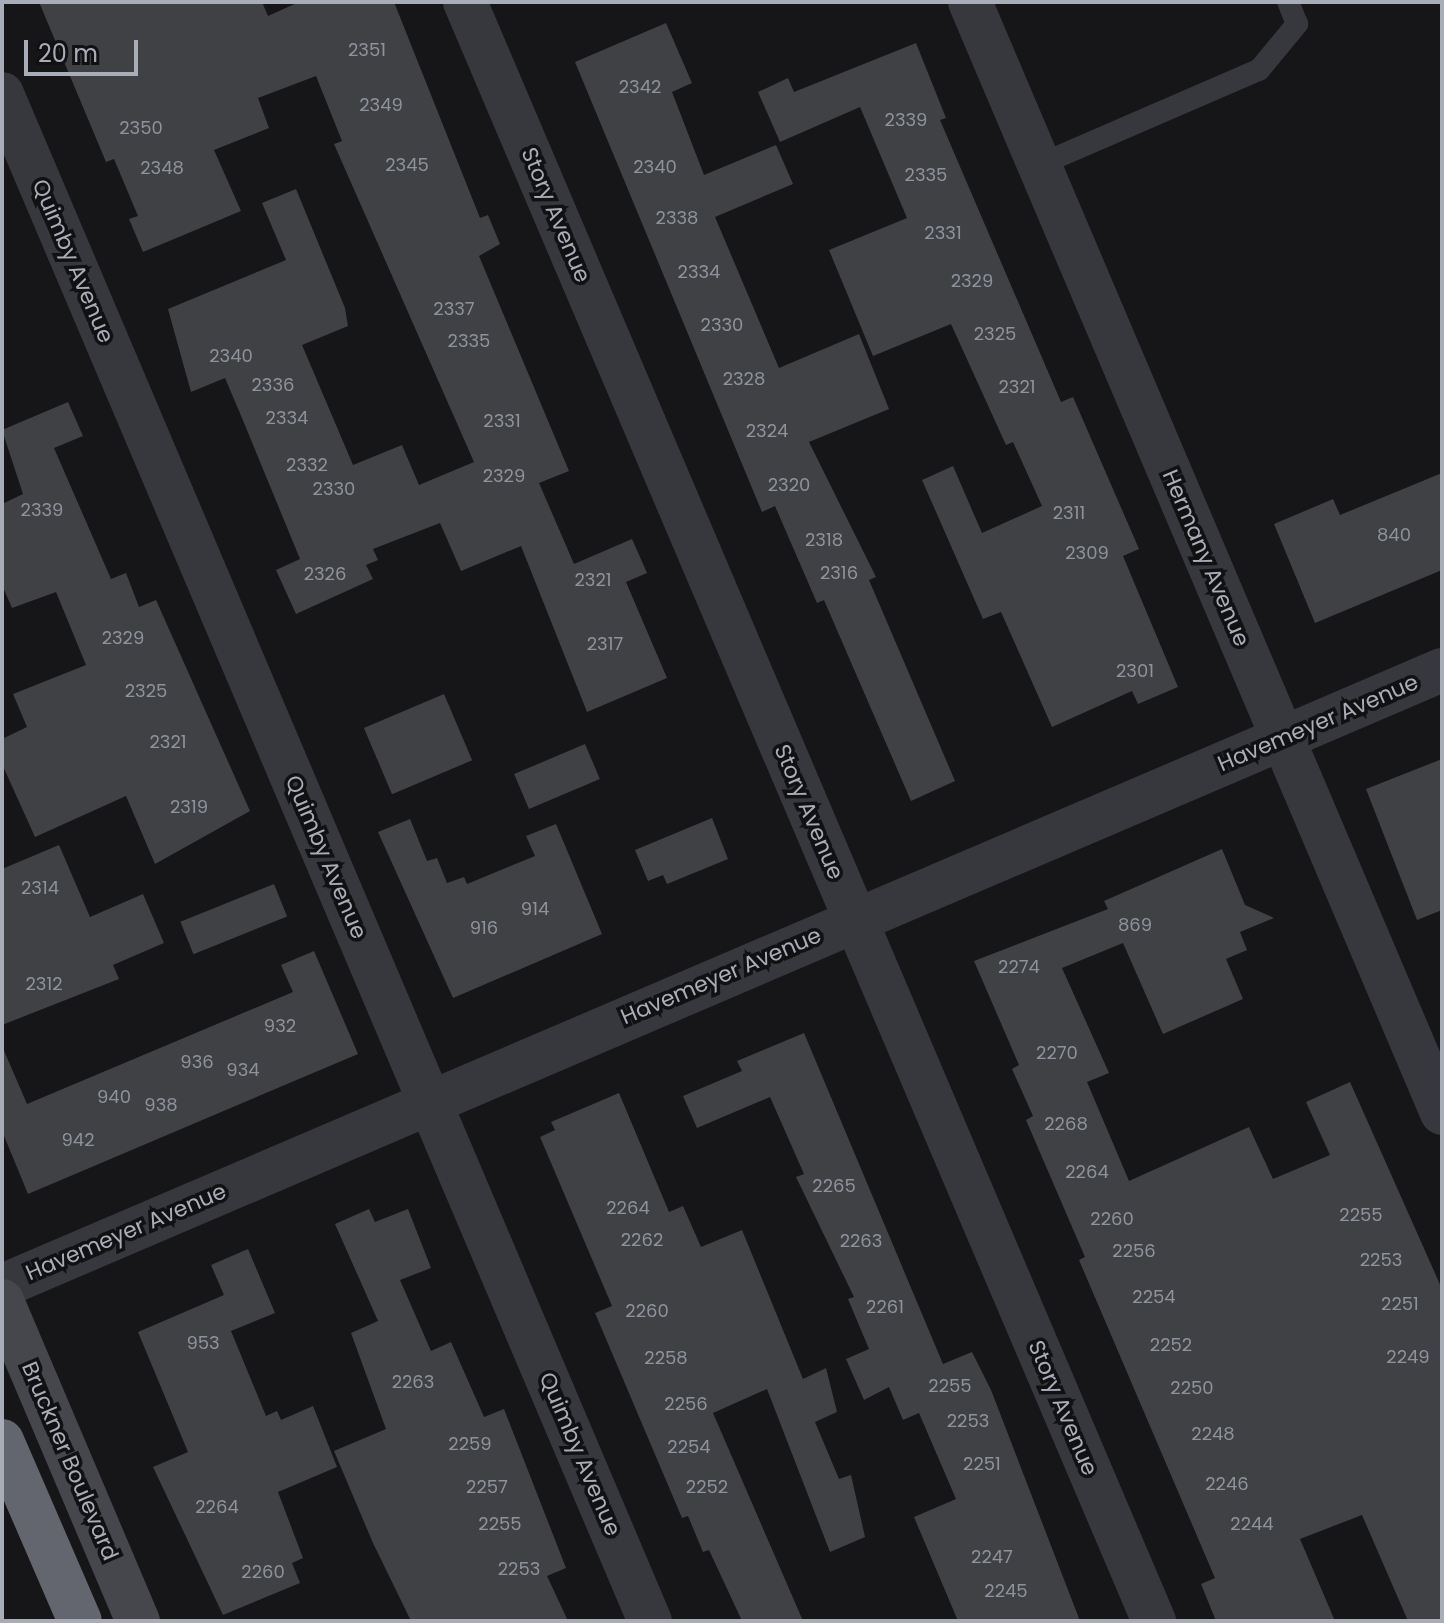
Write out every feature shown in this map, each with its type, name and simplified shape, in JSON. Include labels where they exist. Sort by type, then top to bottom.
[{"type":"highway","points":[[2,1441],[80,1621]]},
{"type":"main road","name":"Bruckner Boulevard","points":[[2,1301],[138,1621]]},
{"type":"street","name":"Story Avenue","points":[[465,2],[1154,1621]]},
{"type":"street","name":"Hermany Avenue","points":[[970,2],[1442,1113]]},
{"type":"street","name":"Quimby Avenue","points":[[2,94],[650,1621]]},
{"type":"street","name":"Havemeyer Avenue","points":[[2,1286],[429,1100],[1442,670]]},
{"type":"lane","points":[[1039,165],[1259,70],[1297,24],[1288,2]]},
{"type":"building","points":[[39,2],[262,2],[268,16],[299,2],[394,2],[480,218],[488,215],[500,244],[479,256],[569,471],[539,483],[574,564],[632,539],[647,573],[626,582],[667,678],[587,712],[521,546],[461,571],[440,523],[373,549],[378,560],[366,565],[373,579],[296,614],[276,570],[300,559],[242,418],[225,378],[191,392],[168,309],[286,260],[262,203],[296,189],[345,308],[348,326],[302,345],[353,465],[402,445],[419,485],[474,462],[334,144],[342,141],[316,76],[258,98],[269,128],[214,150],[241,211],[143,252],[129,219],[138,216],[114,159],[106,162]]},
{"type":"building","points":[[666,23],[692,83],[672,92],[704,175],[776,145],[793,184],[715,217],[779,368],[859,334],[889,409],[809,442],[876,577],[869,580],[955,781],[911,801],[824,600],[817,603],[775,506],[762,512],[575,62]]},
{"type":"building","points":[[916,43],[946,118],[940,120],[1061,402],[1073,397],[1139,549],[1123,556],[1178,687],[1138,704],[1132,691],[1052,727],[1001,612],[983,619],[922,480],[953,466],[982,533],[1042,506],[1013,442],[1006,445],[951,324],[873,356],[829,250],[907,218],[860,107],[780,142],[758,92],[788,78],[794,92]]},
{"type":"building","points":[[68,402],[83,436],[54,448],[111,579],[126,573],[139,607],[156,600],[250,811],[155,864],[126,796],[35,837],[2,764],[2,739],[27,727],[13,694],[86,665],[56,592],[12,608],[2,585],[2,504],[23,494],[2,430]]},
{"type":"building","points":[[1442,473],[1442,570],[1315,623],[1274,524],[1333,499],[1340,515]]},
{"type":"building","points":[[444,694],[472,760],[392,794],[364,728]]},
{"type":"building","points":[[585,744],[600,779],[529,809],[514,774]]},
{"type":"building","points":[[1442,759],[1442,910],[1417,920],[1366,789]]},
{"type":"building","points":[[712,818],[728,859],[667,884],[663,875],[648,881],[635,850]]},
{"type":"building","points":[[410,819],[427,861],[437,858],[447,883],[464,877],[467,884],[535,856],[526,836],[556,824],[602,934],[453,998],[378,832]]},
{"type":"building","points":[[59,845],[90,917],[143,894],[164,943],[113,965],[119,979],[2,1025],[2,869]]},
{"type":"building","points":[[1222,849],[1245,905],[1274,918],[1240,932],[1247,950],[1226,959],[1243,999],[1163,1034],[1123,943],[1062,968],[1109,1073],[1087,1082],[1129,1181],[1249,1127],[1273,1179],[1330,1155],[1306,1102],[1350,1082],[1442,1289],[1442,1621],[1408,1621],[1362,1515],[1300,1539],[1335,1621],[1216,1621],[1201,1584],[1215,1578],[1079,1260],[1085,1257],[1026,1120],[1033,1116],[1012,1069],[1019,1065],[974,961],[1108,909],[1104,901]]},
{"type":"building","points":[[274,884],[287,916],[193,954],[180,922]]},
{"type":"building","points":[[314,951],[358,1054],[28,1194],[2,1131],[2,1046],[27,1104],[293,992],[281,965]]},
{"type":"building","points":[[804,1033],[943,1364],[972,1352],[991,1390],[1080,1621],[958,1621],[914,1517],[956,1499],[919,1413],[903,1420],[889,1387],[864,1400],[846,1359],[869,1349],[848,1299],[854,1297],[796,1177],[804,1174],[770,1097],[697,1128],[683,1096],[742,1071],[737,1061]]},
{"type":"building","points":[[619,1093],[669,1212],[683,1206],[701,1247],[742,1230],[803,1379],[826,1368],[837,1412],[815,1422],[839,1479],[851,1475],[865,1537],[830,1552],[767,1389],[713,1413],[803,1621],[742,1621],[709,1550],[703,1552],[688,1516],[682,1518],[595,1313],[612,1306],[540,1137],[555,1130],[551,1122]]},
{"type":"building","points":[[369,1209],[375,1222],[408,1209],[431,1268],[400,1280],[431,1351],[451,1342],[484,1417],[504,1409],[566,1568],[547,1576],[568,1621],[411,1621],[373,1543],[334,1451],[386,1429],[351,1333],[378,1321],[335,1224]]},
{"type":"building","points":[[248,1249],[275,1313],[231,1331],[266,1416],[277,1411],[281,1420],[313,1406],[337,1467],[278,1492],[303,1558],[292,1563],[300,1583],[223,1615],[153,1467],[188,1452],[138,1332],[224,1295],[211,1265]]}]
